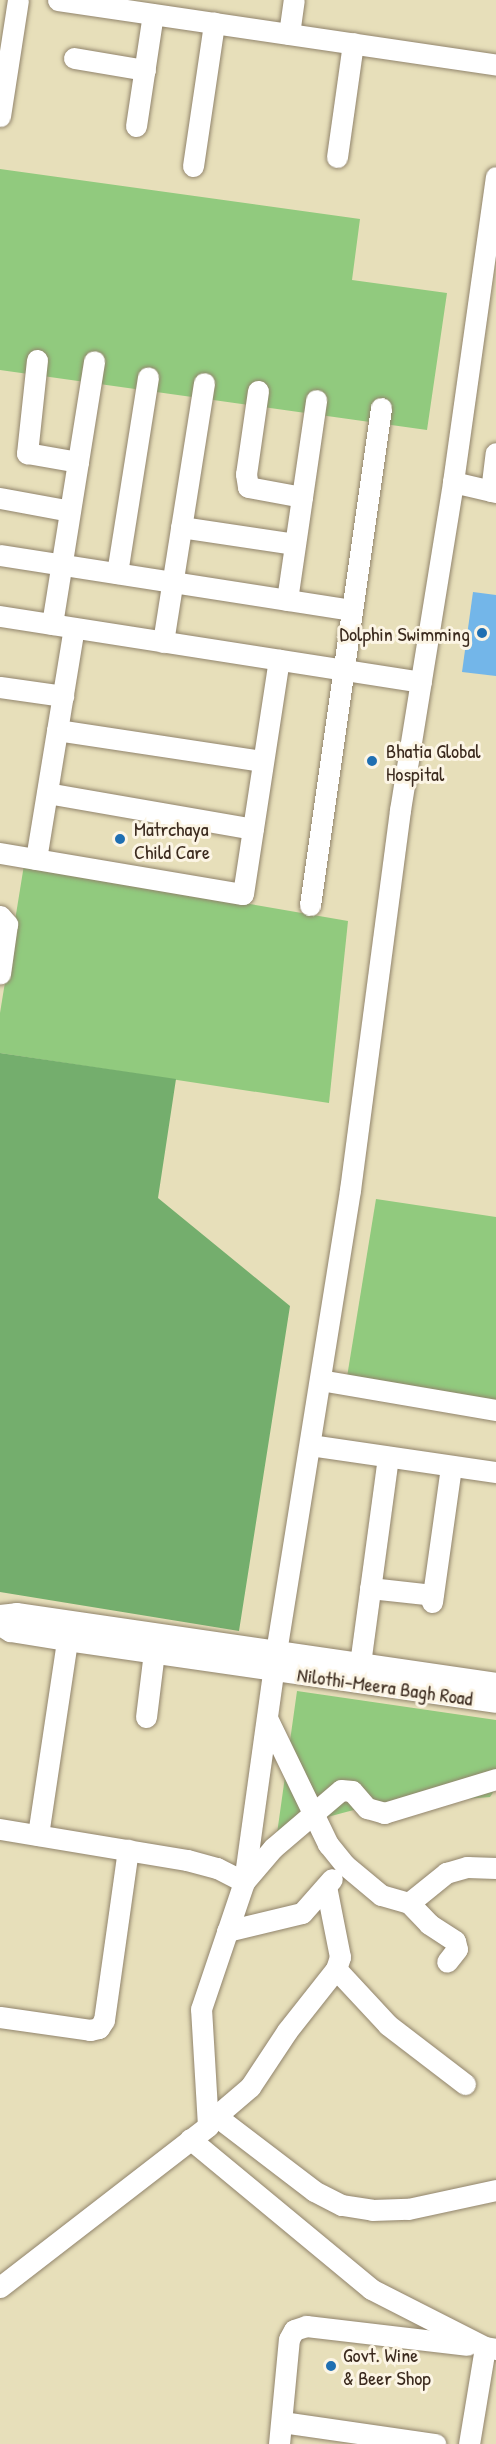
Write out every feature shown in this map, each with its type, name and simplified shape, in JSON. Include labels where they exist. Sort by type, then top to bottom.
[{"type":"street","points":[[0,116],[18,0]]},
{"type":"street","points":[[58,0],[496,65]]},
{"type":"street","points":[[289,34],[294,0]]},
{"type":"street","points":[[136,126],[153,14]]},
{"type":"street","points":[[193,166],[214,23]]},
{"type":"street","points":[[337,157],[353,43]]},
{"type":"street","points":[[74,58],[145,70]]},
{"type":"street","points":[[496,177],[453,482],[420,682],[320,1380],[275,1661],[244,1882],[201,2009],[212,2121],[314,2191],[342,2205],[372,2210],[408,2209],[496,2190]]},
{"type":"street","points":[[37,360],[27,453],[78,462]]},
{"type":"street","points":[[52,624],[94,361]]},
{"type":"street","points":[[117,573],[148,377]]},
{"type":"street","points":[[163,642],[204,383]]},
{"type":"street","points":[[258,392],[246,474],[248,487],[302,497]]},
{"type":"street","points":[[287,600],[316,400]]},
{"type":"street","points":[[310,905],[381,408]]},
{"type":"street","points":[[453,482],[493,491],[496,453]]},
{"type":"street","points":[[0,498],[70,511]]},
{"type":"street","points":[[181,527],[295,544]]},
{"type":"street","points":[[0,555],[352,610]]},
{"type":"street","points":[[0,616],[420,682]]},
{"type":"street","points":[[36,859],[74,628]]},
{"type":"street","points":[[0,853],[243,894],[279,660]]},
{"type":"street","points":[[0,687],[63,696]]},
{"type":"street","points":[[57,730],[263,761]]},
{"type":"street","points":[[47,792],[253,829]]},
{"type":"street","points":[[0,916],[7,924],[0,974]]},
{"type":"street","points":[[320,1380],[496,1410]]},
{"type":"street","points":[[310,1446],[496,1472]]},
{"type":"street","points":[[360,1664],[388,1457]]},
{"type":"street","points":[[370,1588],[433,1598],[451,1466]]},
{"type":"street","points":[[0,1615],[16,1613],[275,1661]]},
{"type":"street","points":[[0,1625],[10,1631],[154,1652],[275,1661]]},
{"type":"street","points":[[38,1835],[68,1640]]},
{"type":"street","points":[[146,1717],[154,1652]]},
{"type":"street","name":"Nilothi-Meera Bagh Road","points":[[275,1661],[360,1664],[496,1683]]},
{"type":"street","name":"Nilothi-Meera Bagh Road","points":[[275,1661],[496,1702]]},
{"type":"street","points":[[268,1720],[328,1844],[345,1865],[381,1895],[409,1903],[429,1924],[455,1941],[457,1949],[447,1962]]},
{"type":"street","points":[[244,1882],[273,1848],[346,1789],[367,1808],[384,1813],[496,1780]]},
{"type":"street","points":[[0,1829],[128,1850],[217,1868],[244,1882]]},
{"type":"street","points":[[0,2017],[90,2030],[99,2028],[104,2020],[128,1850]]},
{"type":"street","points":[[227,1931],[302,1913],[345,1865]]},
{"type":"street","points":[[409,1903],[446,1873],[467,1867],[496,1868]]},
{"type":"street","points":[[0,2287],[190,2139],[250,2087],[287,2031],[336,1969],[340,1957],[326,1886]]},
{"type":"street","points":[[336,1969],[388,2025],[465,2084]]},
{"type":"street","points":[[190,2139],[371,2289],[492,2346]]},
{"type":"street","points":[[279,2444],[290,2339],[294,2330],[306,2326],[492,2346]]},
{"type":"street","points":[[469,2444],[492,2346]]},
{"type":"street","points":[[282,2422],[435,2444]]},
{"type":"green space","points":[[0,169],[360,219],[352,280],[447,293],[427,430],[0,370]]},
{"type":"green space","points":[[24,865],[348,921],[329,1103],[0,1053],[0,1013]]},
{"type":"green space","points":[[0,1053],[176,1079],[158,1198],[290,1306],[239,1631],[0,1592]]},
{"type":"green space","points":[[376,1199],[496,1217],[496,1400],[347,1377]]},
{"type":"green space","points":[[297,1691],[496,1720],[496,1788],[490,1797],[365,1807],[316,1820],[274,1855]]},
{"type":"water","name":"Dolphin Swimming","points":[[473,592],[496,595],[496,676],[462,672]]},
{"type":"place","name":"Dolphin Swimming","points":[[482,633]]},
{"type":"place","name":"Bhatia Global Hospital","points":[[372,761]]},
{"type":"place","name":"Matrchaya Child Care","points":[[120,839]]},
{"type":"place","name":"Govt. Wine & Beer Shop","points":[[331,2366]]}]
